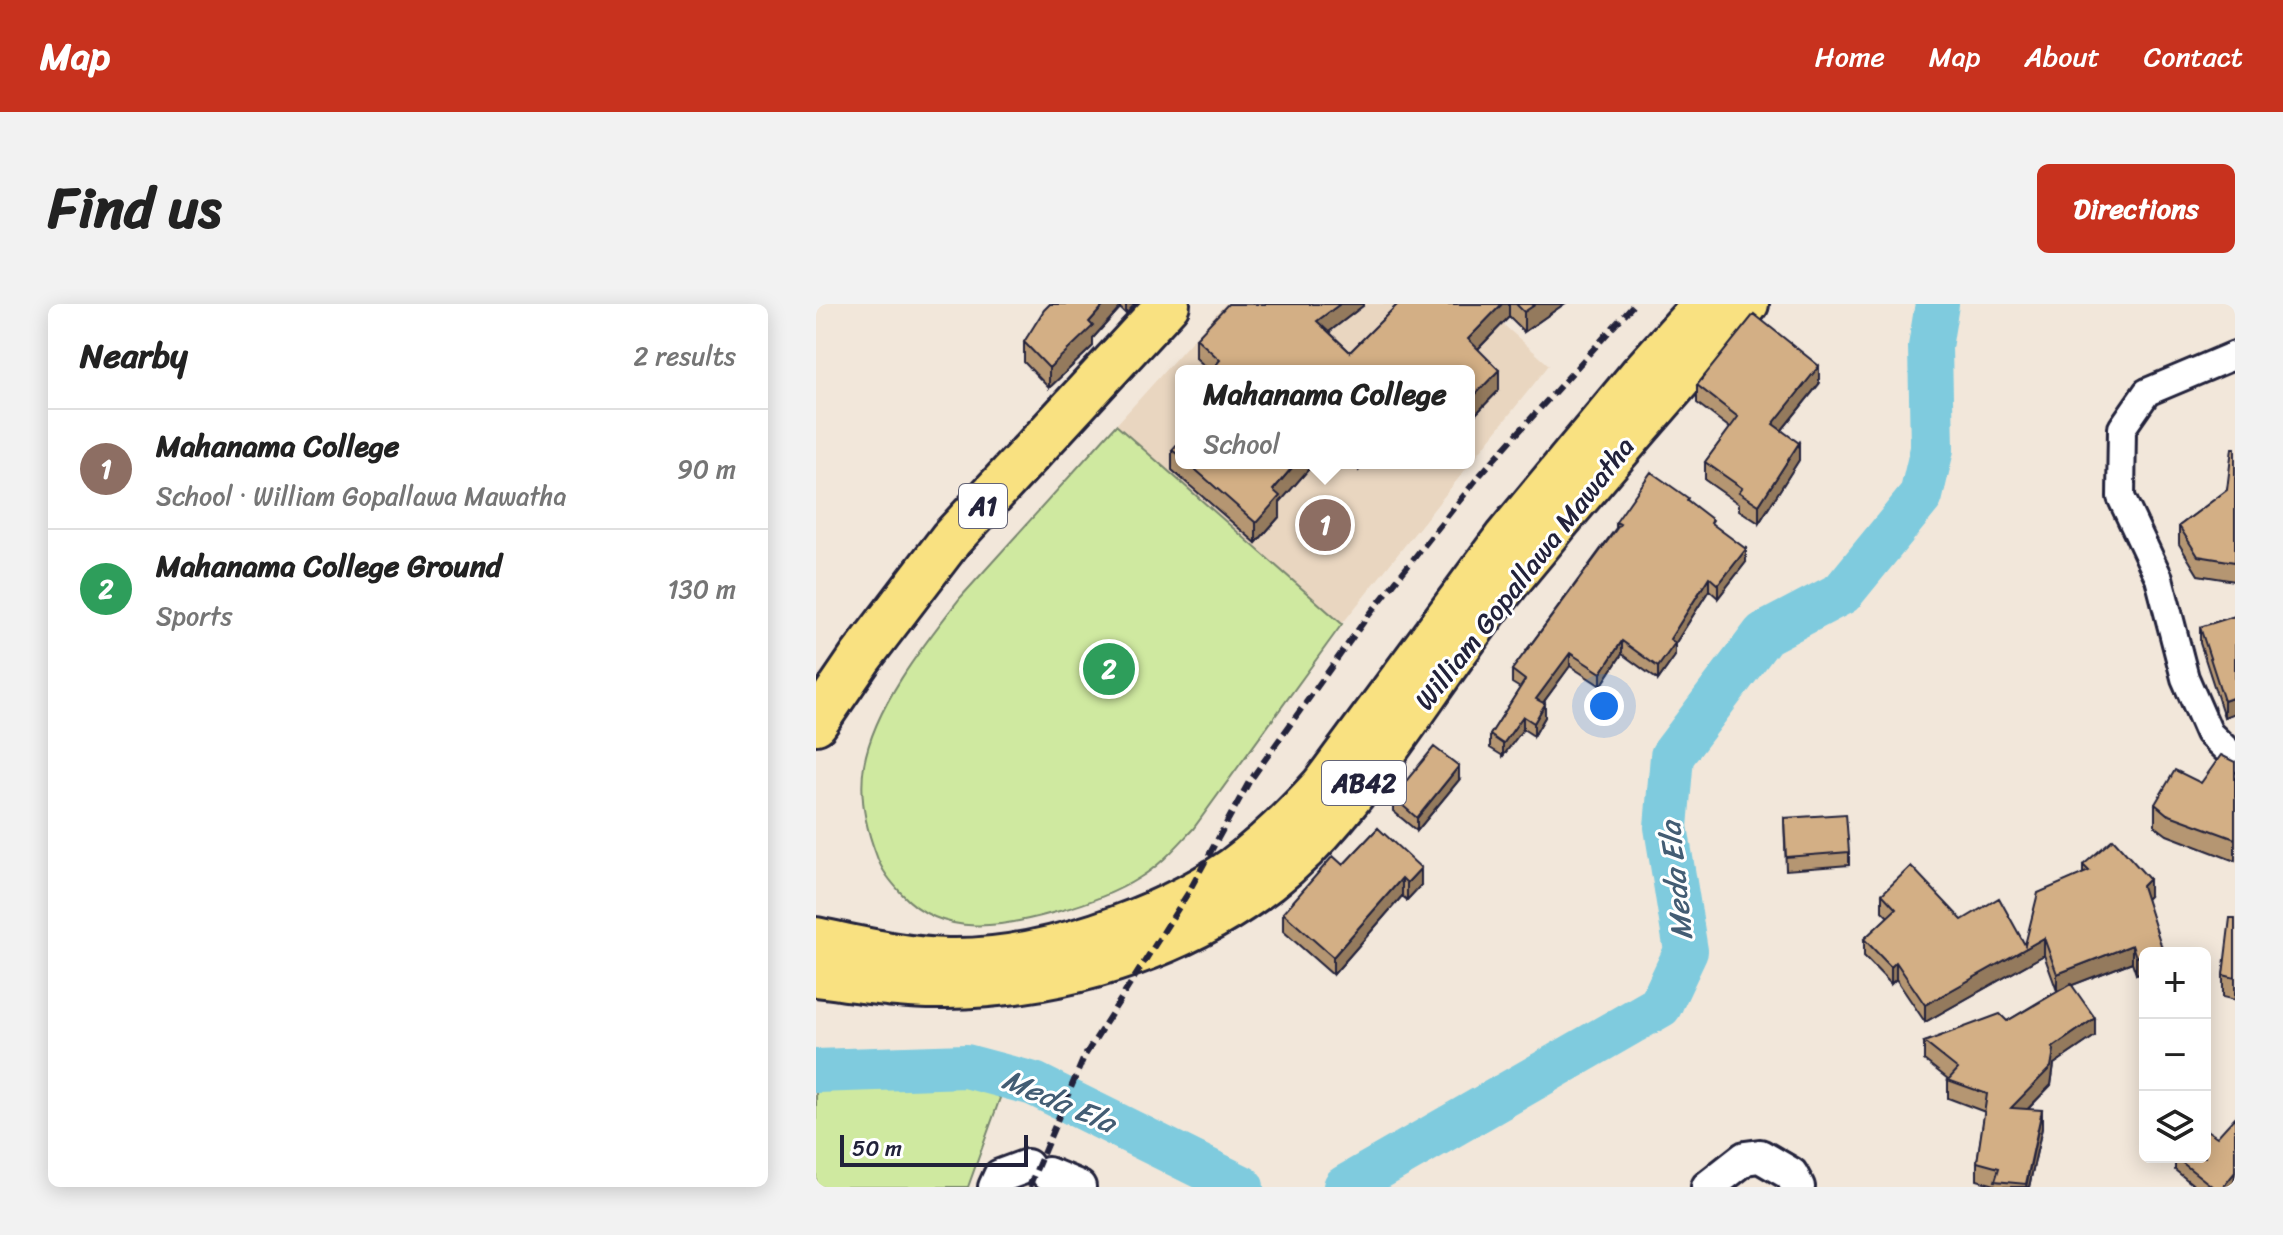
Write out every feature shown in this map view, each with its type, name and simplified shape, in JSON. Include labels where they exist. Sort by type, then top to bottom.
[{"type":"highway","name":"A1","points":[[816,723],[861,657],[951,539],[1168,304]]},
{"type":"main road","name":"William Gopallawa Mawatha","points":[[816,938],[900,955],[947,959],[994,958],[1051,947],[1106,930],[1188,893],[1231,869],[1293,818],[1322,785],[1505,537],[1641,373],[1703,304]]},
{"type":"main road","name":"William Gopallawa Mawatha","points":[[816,976],[942,988],[1053,979],[1155,947],[1229,909],[1264,885],[1319,835],[1355,794],[1490,606],[1635,430],[1748,304]]},
{"type":"street","points":[[2235,355],[2147,392],[2122,428],[2121,497],[2159,578],[2185,678],[2209,733],[2235,758]]},
{"type":"street","points":[[1708,1187],[1745,1158],[1760,1156],[1791,1174],[1798,1187]]},
{"type":"street","points":[[995,1187],[1000,1176],[1038,1170],[1079,1187]]},
{"type":"shaded area","points":[[1225,304],[1480,304],[1549,365],[1475,458],[1475,365],[1175,365],[1175,469],[1466,469],[1342,624],[1116,425]]},
{"type":"green space","points":[[1116,425],[1342,624],[1193,829],[1147,873],[1120,889],[1088,902],[1015,922],[975,926],[936,918],[902,894],[887,876],[869,832],[864,810],[863,777],[878,721],[916,656],[960,598]]},
{"type":"green space","points":[[816,1082],[985,1082],[1000,1098],[968,1187],[816,1187]]},
{"type":"building","points":[[1050,304],[1105,304],[1089,322],[1093,326],[1049,368],[1024,342]]},
{"type":"building","points":[[1228,304],[1340,304],[1317,321],[1350,352],[1398,304],[1502,304],[1468,339],[1499,370],[1475,395],[1475,365],[1216,365],[1220,360],[1196,338]]},
{"type":"building","points":[[1516,304],[1536,304],[1524,312]]},
{"type":"building","points":[[1754,314],[1819,366],[1773,424],[1799,443],[1759,505],[1739,492],[1742,488],[1705,462],[1738,417],[1697,385]]},
{"type":"building","points":[[2232,448],[2235,448],[2235,562],[2198,556],[2179,526],[2227,490]]},
{"type":"building","points":[[1195,469],[1291,469],[1273,490],[1280,496],[1256,523]]},
{"type":"building","points":[[1651,472],[1688,498],[1713,520],[1711,523],[1746,549],[1718,585],[1709,577],[1670,639],[1675,643],[1658,667],[1622,641],[1601,673],[1570,653],[1536,699],[1545,704],[1534,723],[1523,716],[1503,744],[1490,735],[1525,680],[1512,670],[1620,524],[1616,522]]},
{"type":"building","points":[[2235,616],[2235,697],[2224,701],[2200,627]]},
{"type":"building","points":[[1434,747],[1459,766],[1417,818],[1393,797]]},
{"type":"building","points":[[2221,755],[2235,762],[2235,839],[2167,814],[2155,804],[2175,770],[2201,783]]},
{"type":"building","points":[[1846,814],[1849,852],[1786,857],[1784,818]]},
{"type":"building","points":[[1378,828],[1421,868],[1407,883],[1402,878],[1333,957],[1283,913],[1333,856],[1343,865]]},
{"type":"building","points":[[2113,839],[2149,879],[2142,886],[2162,947],[2139,947],[2139,956],[2136,957],[2132,945],[2057,974],[2044,938],[1925,1005],[1896,962],[1891,967],[1864,939],[1896,909],[1882,894],[1911,866],[1962,920],[1999,898],[2025,945],[2038,893],[2089,871],[2083,865]]},
{"type":"building","points":[[2230,918],[2235,918],[2235,978],[2223,975]]},
{"type":"building","points":[[2071,984],[2095,1018],[2052,1048],[2051,1067],[2011,1108],[2042,1110],[2026,1184],[1995,1181],[1999,1168],[1977,1162],[1987,1094],[1948,1080],[1958,1069],[1924,1042],[2000,1014],[2007,1021]]},
{"type":"building","points":[[2235,1117],[2235,1172],[2223,1187],[2213,1187],[2183,1163],[2211,1163],[2211,1133],[2217,1137]]},
{"type":"waterway","name":"Meda Ela","points":[[1345,1187],[1660,1006],[1686,951],[1666,827],[1672,756],[1764,634],[1842,593],[1921,496],[1932,449],[1930,347],[1937,304]]},
{"type":"waterway","name":"Meda Ela","points":[[816,1071],[966,1066],[1034,1084],[1242,1187]]},
{"type":"railway","points":[[1029,1187],[1084,1057],[1188,893],[1249,782],[1365,620],[1480,475],[1634,304]]},
{"type":"place","name":"Mahanama College","points":[[1325,525]]},
{"type":"place","name":"Mahanama College Ground","points":[[1109,669]]}]
